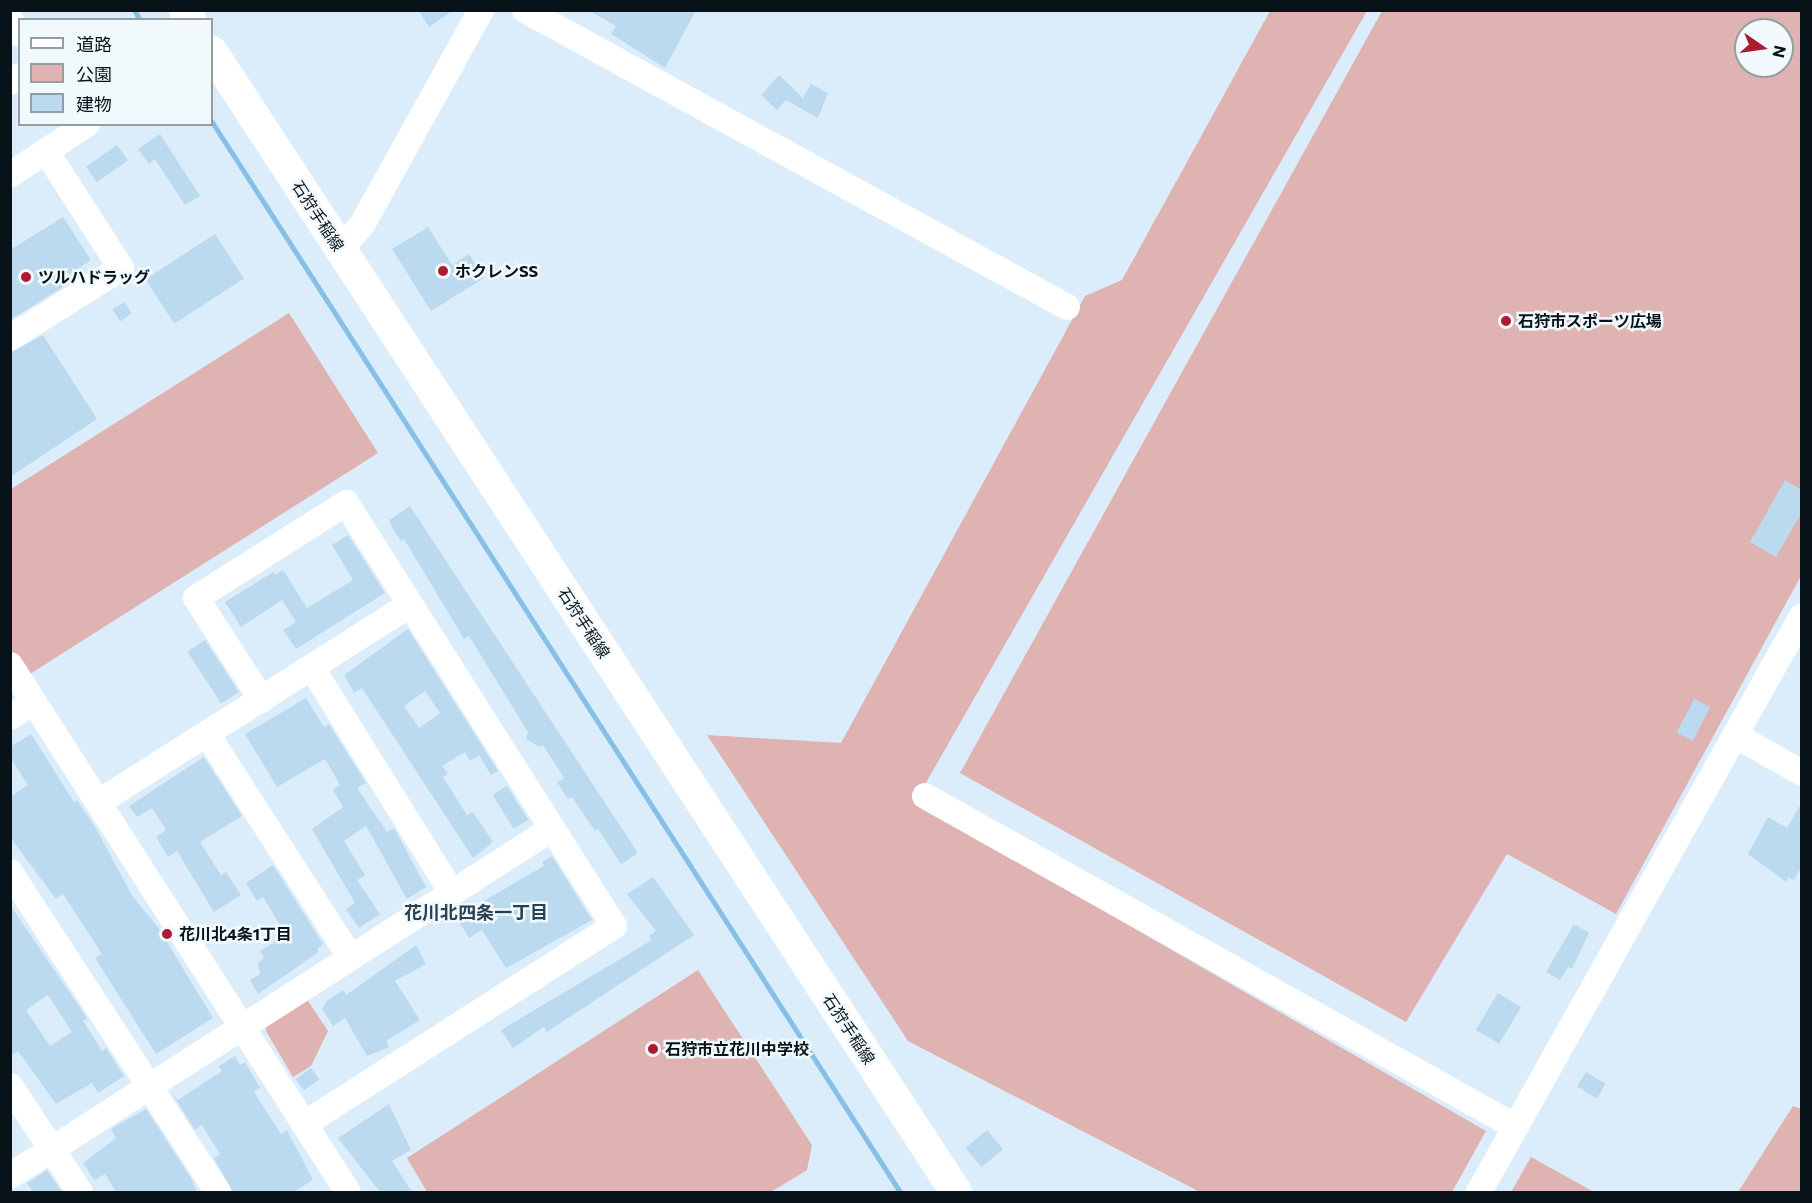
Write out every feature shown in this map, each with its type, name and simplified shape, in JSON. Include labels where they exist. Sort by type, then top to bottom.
[{"type":"main road","name":"石狩手稲線","points":[[213,54],[956,1192]]},
{"type":"street","points":[[340,250],[362,225],[481,10]]},
{"type":"street","points":[[525,10],[1067,307]]},
{"type":"street","points":[[10,175],[82,126]]},
{"type":"street","points":[[10,338],[121,268],[46,151]]},
{"type":"street","points":[[262,700],[196,598],[346,504],[550,830],[614,926],[304,1124]]},
{"type":"street","points":[[99,802],[410,605]]},
{"type":"street","points":[[1479,1192],[1802,616]]},
{"type":"street","points":[[10,665],[348,1192]]},
{"type":"street","points":[[312,668],[452,893]]},
{"type":"street","points":[[10,717],[34,702]]},
{"type":"street","points":[[207,734],[351,958]]},
{"type":"street","points":[[1735,735],[1802,773]]},
{"type":"street","points":[[925,796],[1516,1127]]},
{"type":"street","points":[[10,1176],[550,830]]},
{"type":"street","points":[[10,872],[218,1192]]},
{"type":"street","points":[[10,1086],[80,1192]]},
{"type":"green space","points":[[1270,11],[1367,11],[915,802],[1486,1131],[1452,1192],[1200,1192],[908,1041],[707,735],[841,743],[1085,296],[1122,280]]},
{"type":"green space","name":"石狩市スポーツ広場","points":[[1382,11],[1801,11],[1801,576],[1616,914],[1507,854],[1406,1022],[960,773]]},
{"type":"green space","points":[[289,313],[378,453],[11,686],[11,489]]},
{"type":"green space","name":"石狩市立花川中学校","points":[[698,970],[812,1145],[807,1170],[771,1192],[427,1192],[407,1158]]},
{"type":"green space","points":[[306,998],[328,1031],[311,1066],[293,1077],[266,1031],[266,1024]]},
{"type":"green space","points":[[1793,1106],[1801,1109],[1801,1192],[1738,1192]]},
{"type":"green space","points":[[1531,1157],[1594,1192],[1511,1192]]},
{"type":"building","points":[[418,10],[454,10],[429,27]]},
{"type":"building","points":[[588,10],[696,10],[665,68],[611,34],[616,26]]},
{"type":"building","points":[[779,75],[803,98],[811,84],[828,93],[818,118],[786,100],[777,110],[761,95]]},
{"type":"building","points":[[160,134],[200,196],[185,205],[155,159],[149,164],[138,149]]},
{"type":"building","points":[[117,145],[128,161],[97,182],[86,167]]},
{"type":"building","points":[[63,217],[91,260],[70,274],[74,280],[10,320],[10,250]]},
{"type":"building","name":"ホクレンSS","points":[[428,227],[452,265],[469,254],[484,278],[431,311],[392,249]]},
{"type":"building","points":[[215,234],[244,278],[174,324],[145,279]]},
{"type":"building","points":[[124,302],[132,314],[120,321],[112,310]]},
{"type":"building","points":[[43,335],[97,419],[10,477],[10,353]]},
{"type":"building","points":[[1785,480],[1802,490],[1802,512],[1776,557],[1750,542]]},
{"type":"building","points":[[410,506],[638,853],[621,864],[598,829],[595,831],[572,797],[568,799],[557,782],[564,778],[543,745],[539,747],[526,739],[528,732],[469,636],[464,639],[404,539],[401,541],[393,529],[389,520]]},
{"type":"building","points":[[348,535],[385,593],[296,649],[283,630],[296,622],[282,600],[241,627],[225,602],[273,572],[275,575],[283,570],[307,608],[353,580],[332,545]]},
{"type":"building","points":[[408,629],[498,771],[491,775],[479,755],[470,761],[465,752],[442,766],[448,774],[443,777],[467,815],[473,812],[493,842],[473,858],[362,688],[354,693],[344,675]],"holes":[[[425,691],[440,713],[419,728],[404,706]]]},
{"type":"building","points":[[205,640],[239,692],[221,703],[187,651]]},
{"type":"building","points":[[306,698],[324,727],[329,724],[366,783],[357,788],[387,832],[394,828],[426,887],[407,899],[366,826],[344,841],[365,875],[357,880],[380,914],[359,928],[346,909],[355,903],[312,829],[343,807],[333,790],[340,785],[325,759],[277,787],[245,734]]},
{"type":"building","points":[[1694,699],[1710,707],[1693,741],[1677,733]]},
{"type":"building","points":[[31,734],[74,802],[77,800],[95,827],[133,897],[158,927],[213,1018],[156,1054],[95,958],[102,954],[63,894],[56,899],[10,837],[10,797],[28,785],[10,757],[10,747]]},
{"type":"building","points":[[204,757],[242,816],[200,842],[221,875],[226,872],[241,895],[214,912],[177,851],[168,857],[156,837],[166,830],[152,808],[137,817],[129,806]]},
{"type":"building","points":[[507,786],[528,820],[514,829],[493,795]]},
{"type":"building","points":[[1802,802],[1802,866],[1794,880],[1788,877],[1786,882],[1748,854],[1768,817],[1787,828]]},
{"type":"building","points":[[552,856],[592,920],[506,968],[482,930],[469,938],[456,917],[544,866],[542,862]]},
{"type":"building","points":[[273,865],[323,944],[317,949],[319,952],[258,994],[250,980],[260,974],[258,963],[264,957],[260,951],[286,935],[263,897],[257,901],[246,883]]},
{"type":"building","points":[[653,877],[694,935],[547,1032],[544,1027],[513,1048],[501,1030],[652,940],[649,936],[656,931],[627,894]]},
{"type":"building","points":[[10,905],[87,1018],[83,1021],[102,1051],[106,1048],[124,1076],[98,1093],[92,1083],[56,1104],[18,1051],[10,1056]],"holes":[[[48,995],[72,1032],[50,1046],[26,1010]]]},
{"type":"building","points":[[1574,924],[1589,933],[1572,969],[1568,967],[1560,980],[1546,972]]},
{"type":"building","points":[[416,945],[426,964],[395,981],[420,1020],[386,1041],[389,1047],[367,1056],[345,1018],[333,1026],[322,1009],[327,1001],[343,990],[346,995]]},
{"type":"building","points":[[1498,993],[1521,1007],[1499,1044],[1476,1030]]},
{"type":"building","points":[[235,1056],[240,1065],[245,1062],[260,1088],[254,1092],[281,1134],[287,1130],[313,1180],[293,1192],[233,1192],[214,1158],[220,1154],[202,1125],[195,1130],[172,1093],[178,1100],[222,1071],[219,1066]]},
{"type":"building","points":[[311,1068],[319,1079],[304,1090],[296,1079]]},
{"type":"building","points":[[1586,1072],[1606,1084],[1597,1098],[1577,1087]]},
{"type":"building","points":[[389,1104],[411,1150],[392,1161],[412,1192],[380,1192],[338,1138]]},
{"type":"building","points":[[146,1109],[191,1178],[197,1192],[116,1192],[105,1174],[94,1180],[83,1163],[116,1138],[111,1129]]},
{"type":"building","points":[[987,1130],[1003,1149],[982,1167],[966,1148]]},
{"type":"building","points":[[47,1170],[62,1192],[33,1192],[27,1183]]},
{"type":"waterway","points":[[134,10],[139,18]]},
{"type":"waterway","points":[[213,124],[900,1192]]},
{"type":"place","name":"ホクレンSS","points":[[443,271]]},
{"type":"place","name":"ツルハドラッグ","points":[[26,277]]},
{"type":"place","name":"石狩市スポーツ広場","points":[[1506,321]]},
{"type":"place","name":"花川北4条1丁目","points":[[167,934]]},
{"type":"place","name":"石狩市立花川中学校","points":[[653,1049]]},
{"type":"district","name":"花川北四条一丁目","points":[[476,912]]}]
